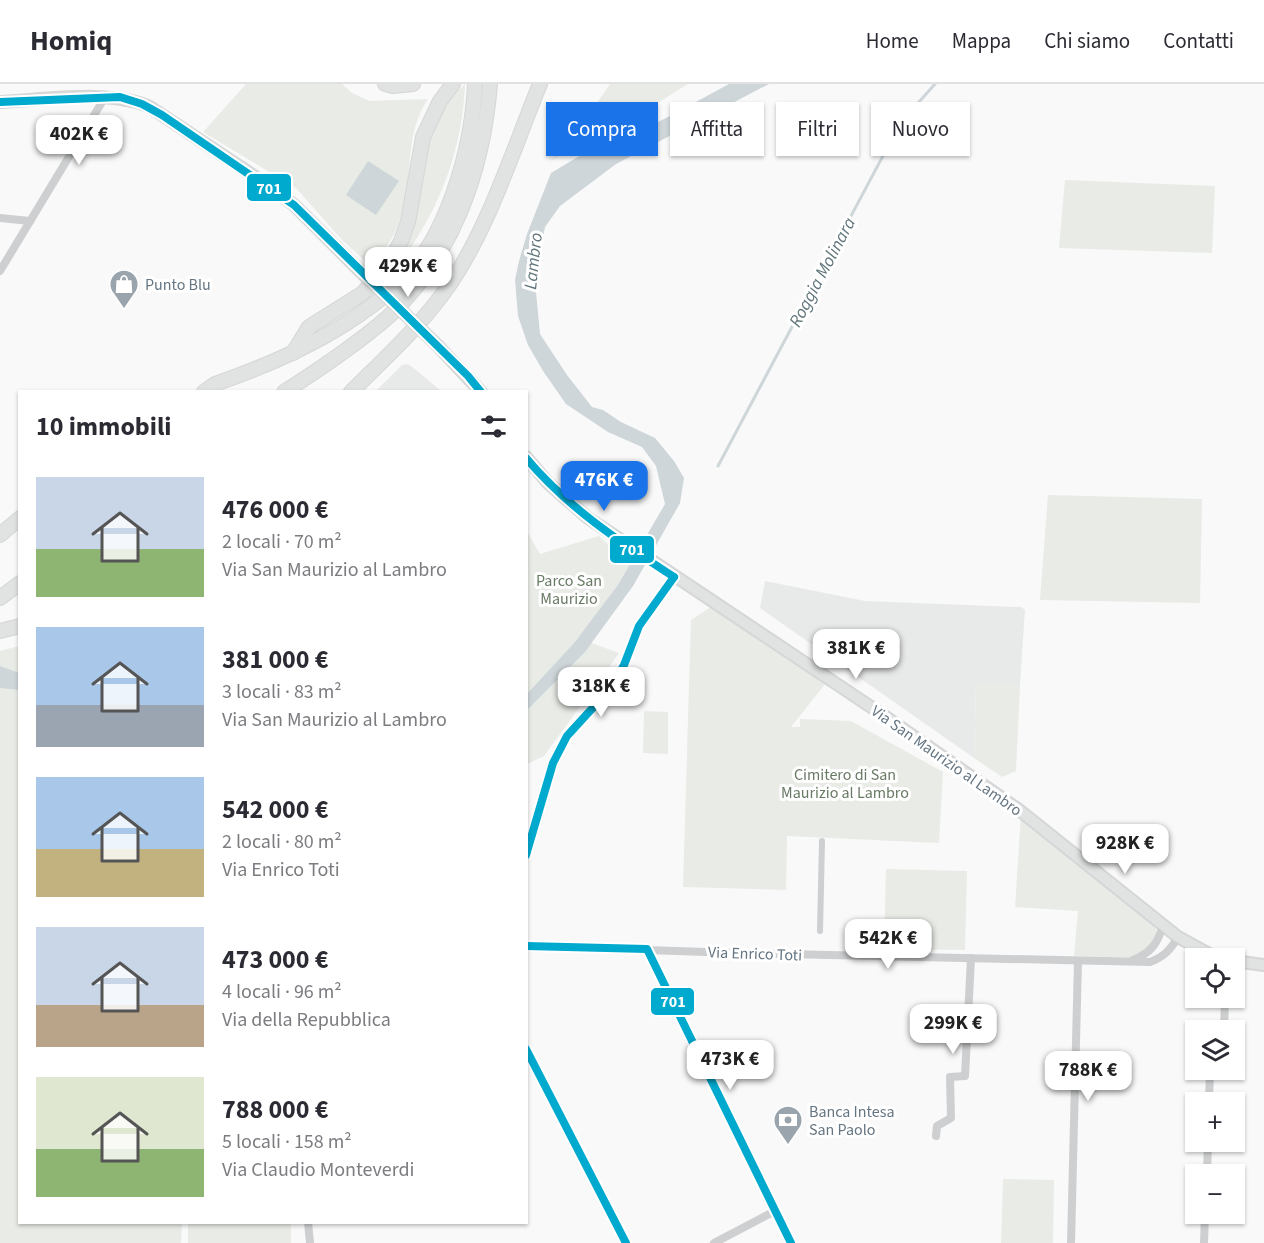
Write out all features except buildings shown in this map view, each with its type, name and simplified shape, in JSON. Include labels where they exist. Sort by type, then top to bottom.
[{"type":"highway","points":[[385,84],[393,86],[413,84]]},
{"type":"highway","points":[[292,355],[309,327],[363,293],[391,260],[408,222],[423,137],[435,110],[453,84]]},
{"type":"highway","points":[[207,390],[215,384],[292,355],[327,336],[399,284],[427,247],[447,208],[461,169],[472,118],[476,84]]},
{"type":"highway","points":[[287,390],[369,333],[389,315],[429,269],[461,213],[471,187],[479,159],[490,84]]},
{"type":"highway","points":[[353,390],[428,313],[455,276],[481,228],[540,84]]},
{"type":"highway","points":[[0,535],[18,520]]},
{"type":"highway","points":[[0,598],[18,584]]},
{"type":"highway","points":[[0,631],[18,626]]},
{"type":"main road","points":[[0,102],[105,97],[131,99],[150,106],[294,205],[438,346],[479,390]]},
{"type":"main road","name":"Via San Maurizio al Lambro","points":[[528,459],[563,498],[588,518],[886,717],[1019,810],[1178,937],[1198,948]]},
{"type":"main road","points":[[1245,962],[1264,965]]},
{"type":"street","points":[[0,272],[105,97]]},
{"type":"street","points":[[0,218],[30,221]]},
{"type":"street","points":[[528,850],[553,763],[567,736],[610,689],[624,665],[639,626],[674,577]]},
{"type":"street","name":"Via Enrico Toti","points":[[820,931],[822,841]]},
{"type":"street","points":[[1128,962],[1144,956],[1155,946],[1163,925]]},
{"type":"street","name":"Via Enrico Toti","points":[[528,945],[1150,962],[1161,958],[1178,937]]},
{"type":"street","points":[[647,950],[791,1243]]},
{"type":"street","points":[[936,1136],[937,1126],[951,1118],[950,1077],[965,1076],[971,958]]},
{"type":"street","points":[[1071,1243],[1078,961]]},
{"type":"street","points":[[528,1052],[626,1243]]},
{"type":"street","points":[[714,1243],[775,1211]]},
{"type":"street","points":[[308,1224],[310,1243]]},
{"type":"street","points":[[1204,1243],[1205,1224]]},
{"type":"shaded area","points":[[402,365],[411,366],[440,390],[377,390]]},
{"type":"shaded area","points":[[765,581],[865,601],[1021,607],[1025,610],[1020,685],[976,684],[974,758],[760,608]]},
{"type":"green space","points":[[246,84],[342,84],[352,93],[370,101],[428,99],[416,125],[413,138],[402,215],[391,239],[372,267],[342,240],[296,188],[203,132]]},
{"type":"green space","points":[[465,84],[458,139],[442,190],[417,238],[384,282],[381,278],[412,232],[425,155],[434,125],[444,107]]},
{"type":"green space","points":[[610,84],[688,84],[658,103],[598,102]]},
{"type":"green space","points":[[1065,180],[1215,186],[1212,253],[1059,248]]},
{"type":"green space","points":[[1048,495],[1202,499],[1200,603],[1040,600]]},
{"type":"green space","name":"Parco San Maurizio","points":[[528,533],[540,554],[599,536],[636,570],[586,641],[619,653],[544,756],[528,764]]},
{"type":"green space","name":"Cimitero di San Maurizio al Lambro","points":[[714,605],[826,683],[791,727],[800,727],[800,719],[851,721],[943,772],[939,843],[787,836],[786,890],[683,887],[691,620]]},
{"type":"green space","points":[[18,646],[18,1224],[182,1224],[181,1243],[0,1243],[0,651]]},
{"type":"green space","points":[[976,683],[1020,685],[1016,771],[1002,777],[974,758]]},
{"type":"green space","points":[[644,711],[668,712],[668,754],[643,753]]},
{"type":"green space","points":[[1021,815],[1156,923],[1155,939],[1146,951],[1132,957],[1074,956],[1078,911],[1015,907]]},
{"type":"green space","points":[[886,869],[967,871],[965,950],[884,949]]},
{"type":"green space","points":[[1003,1179],[1054,1180],[1053,1243],[1001,1243]]},
{"type":"green space","points":[[188,1224],[291,1224],[291,1243],[188,1243]]},
{"type":"water","points":[[729,84],[769,84],[735,102],[696,102]]},
{"type":"water","points":[[670,116],[670,136],[658,142],[658,122]]},
{"type":"water","name":"Lambro","points":[[579,156],[631,156],[616,164],[560,206],[545,227],[538,261],[536,292],[540,334],[592,407],[603,410],[621,422],[655,438],[674,461],[684,478],[680,503],[633,586],[585,652],[528,709],[528,693],[575,642],[618,585],[665,504],[656,466],[642,447],[608,432],[566,404],[528,345],[518,316],[515,280],[519,261],[551,173]]},
{"type":"water","points":[[368,161],[399,181],[376,215],[346,195]]},
{"type":"water","points":[[0,666],[18,673],[18,690],[0,688]]},
{"type":"waterway","name":"Roggia Molinara","points":[[718,466],[901,122],[935,84]]},
{"type":"transit line","name":"701","points":[[0,102],[120,97],[142,104],[162,115],[294,205],[468,376],[479,390]]},
{"type":"transit line","name":"701","points":[[528,460],[559,493],[577,508],[674,577]]},
{"type":"transit line","name":"701","points":[[528,848],[553,763],[567,736],[610,689],[624,665],[639,626],[674,577]]},
{"type":"transit line","name":"701","points":[[528,946],[647,949],[791,1243]]},
{"type":"transit line","name":"701","points":[[528,1053],[626,1243]]},
{"type":"place","name":"Punto Blu","points":[[124,310]]},
{"type":"place","name":"Banca Intesa San Paolo","points":[[788,1146]]}]
